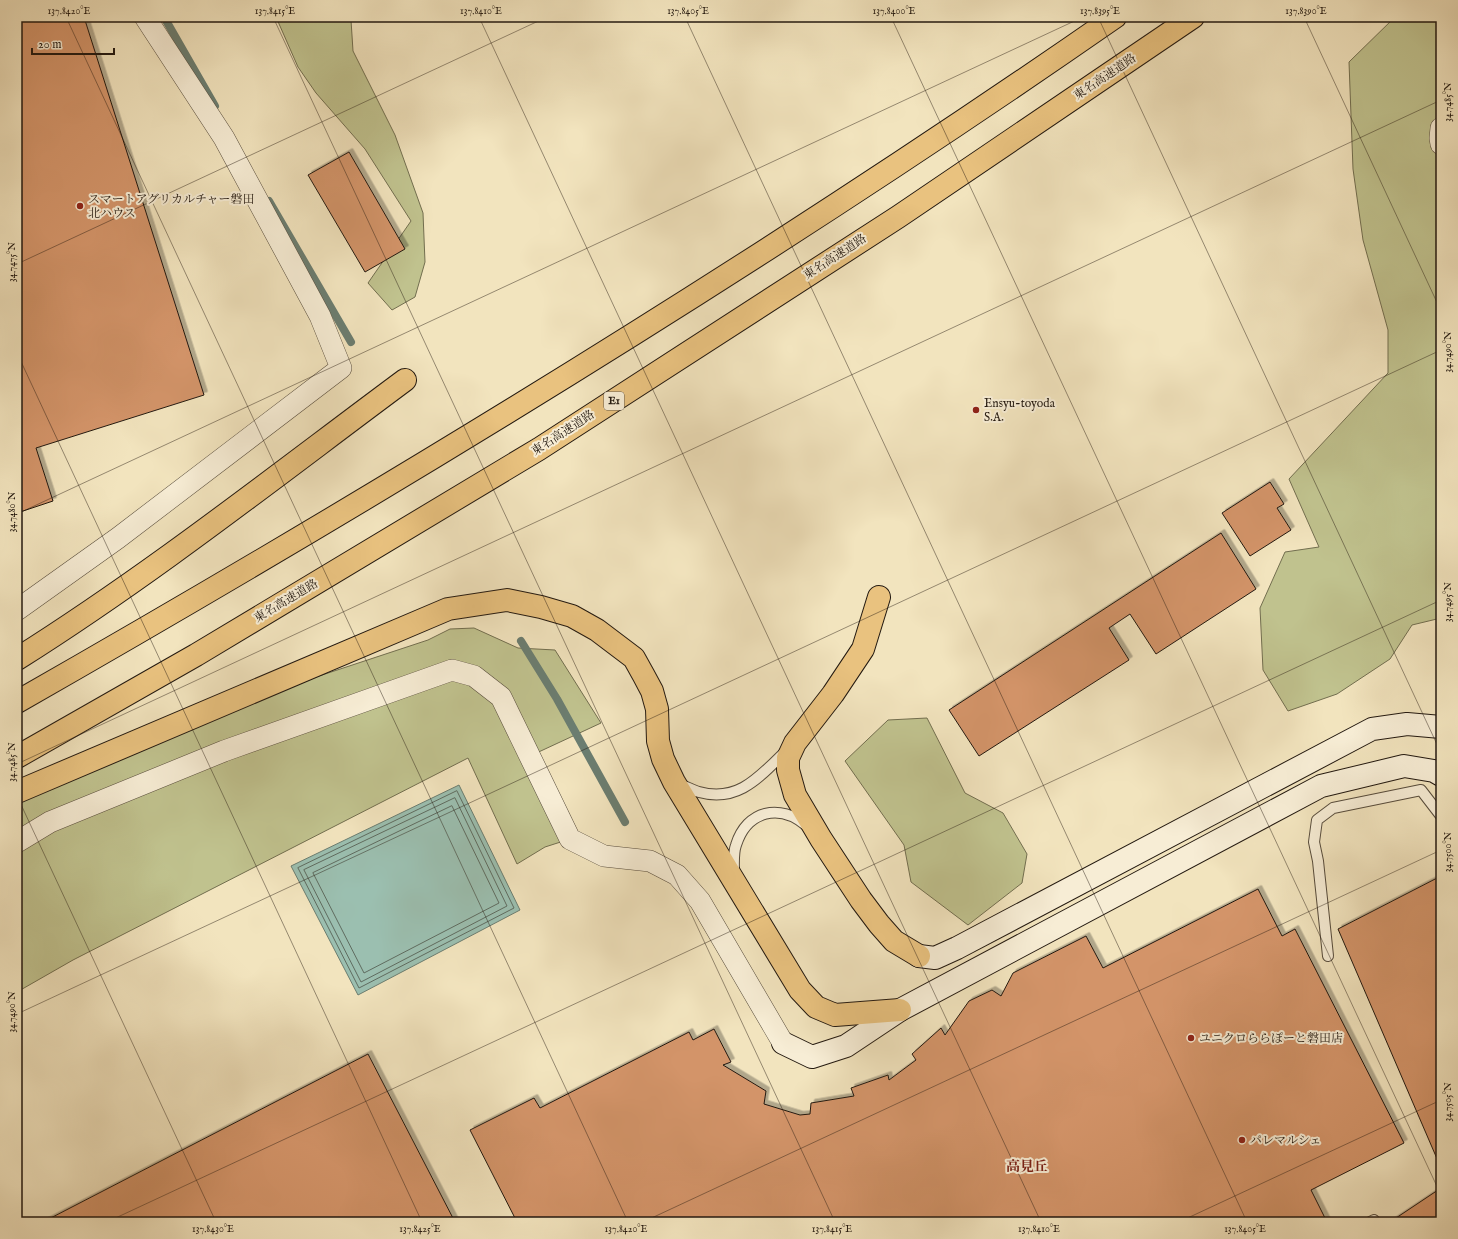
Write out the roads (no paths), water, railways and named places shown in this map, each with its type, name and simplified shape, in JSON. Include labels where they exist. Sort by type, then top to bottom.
[{"type":"highway","points":[[17,702],[173,613],[520,405],[871,183],[1115,17]]},
{"type":"highway","name":"東名高速道路","points":[[17,757],[196,655],[539,449],[891,221],[1193,17]]},
{"type":"highway","points":[[17,659],[62,631],[186,544],[405,380]]},
{"type":"highway","points":[[879,597],[863,649],[833,694],[795,743],[788,758],[788,770],[790,782],[795,795],[821,839],[861,900],[894,941],[919,956]]},
{"type":"highway","points":[[17,792],[448,609],[507,600],[541,607],[572,616],[597,630],[634,658],[652,691],[657,709],[658,742],[663,759],[674,782],[800,990],[816,1007],[835,1015],[900,1010]]},
{"type":"street","points":[[17,610],[118,538],[341,368],[320,316],[224,138],[146,17]]},
{"type":"street","points":[[1441,128],[1441,144]]},
{"type":"street","points":[[17,842],[50,822],[224,751],[452,670],[474,676],[501,697],[570,839],[604,856],[650,861],[677,875],[700,901],[783,1043],[812,1057],[846,1046],[900,1010],[1321,786],[1404,766],[1434,771],[1441,775]]},
{"type":"street","points":[[919,956],[935,958],[957,948],[1372,729],[1407,724],[1441,727]]},
{"type":"lane","points":[[674,782],[698,792],[714,794],[729,793],[746,787],[761,776],[795,743]]},
{"type":"lane","points":[[1328,956],[1318,861],[1314,842],[1317,820],[1333,808],[1421,790],[1441,816]]},
{"type":"lane","points":[[734,881],[735,846],[741,833],[749,822],[761,816],[773,812],[789,814],[800,821],[821,839]]},
{"type":"water","points":[[459,785],[520,910],[358,995],[291,866]]},
{"type":"waterway","points":[[164,17],[215,106]]},
{"type":"waterway","points":[[269,201],[351,342]]},
{"type":"waterway","points":[[521,641],[557,699],[625,822]]},
{"type":"place","name":"スマートアグリカルチャー磐田 北ハウス","points":[[80,206]]},
{"type":"place","name":"Ensyu-toyoda S.A.","points":[[976,410]]},
{"type":"place","name":"ユニクロららぽーと磐田店","points":[[1191,1038]]},
{"type":"place","name":"パレマルシェ","points":[[1242,1140]]},
{"type":"district","name":"高見丘","points":[[1027,1167]]}]
